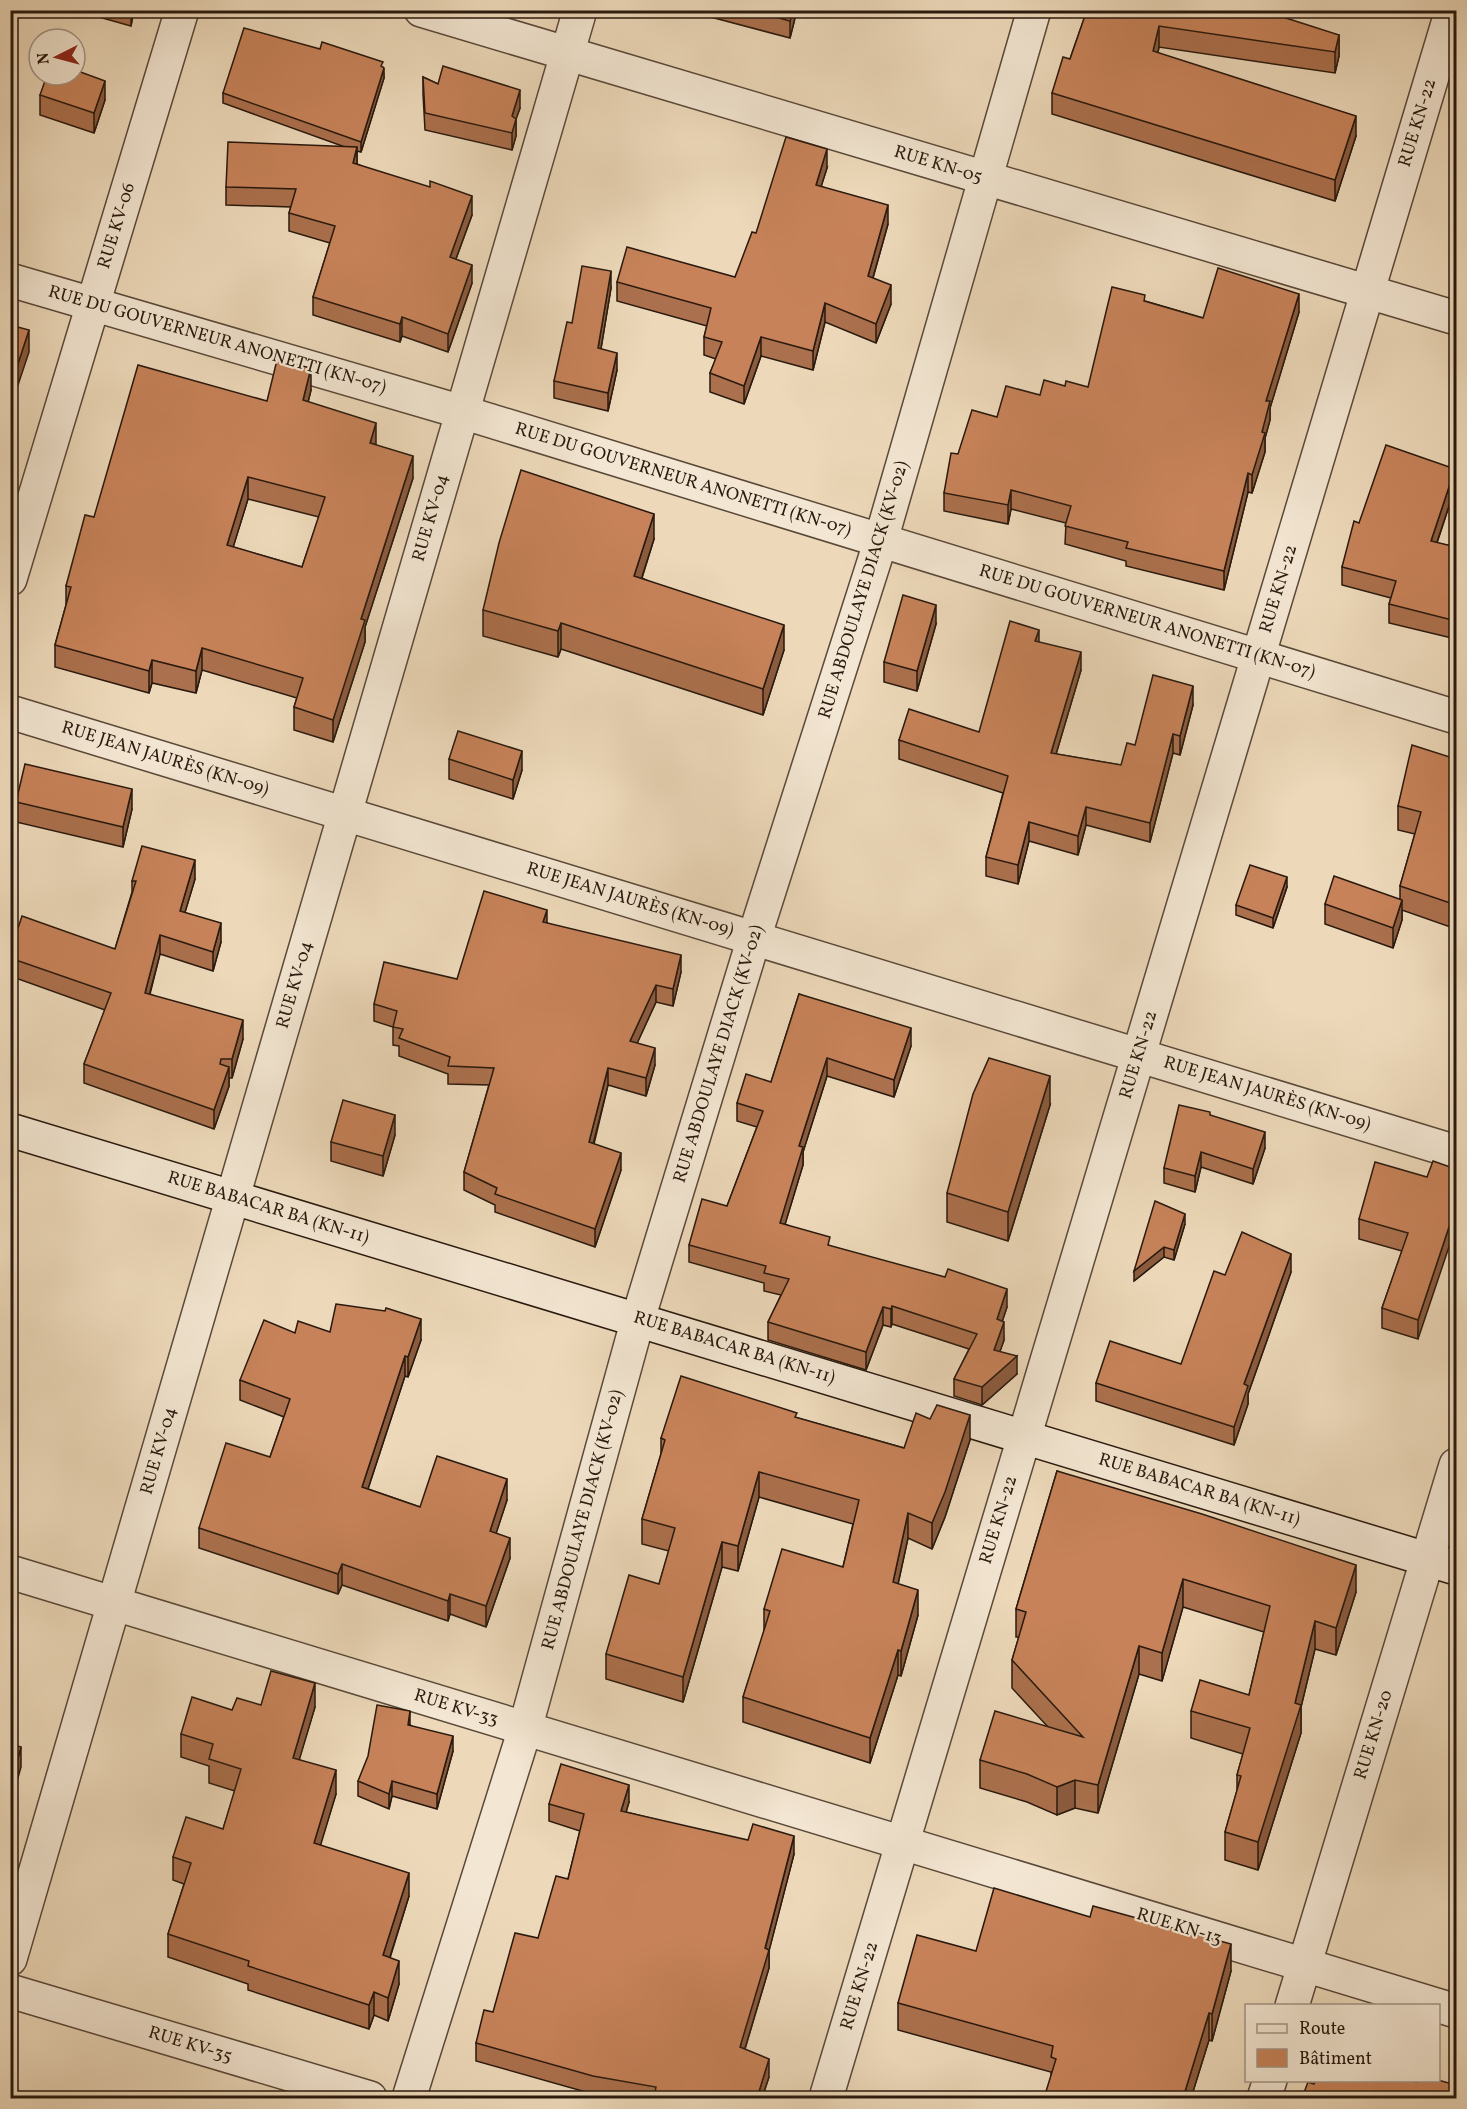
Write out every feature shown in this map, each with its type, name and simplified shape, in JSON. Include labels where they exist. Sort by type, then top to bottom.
[{"type":"street","name":"RUE KV-06","points":[[10,579],[182,10]]},
{"type":"street","name":"RUE KN-05","points":[[420,10],[1456,318]]},
{"type":"street","name":"RUE KV-04","points":[[10,1959],[580,10]]},
{"type":"street","name":"RUE ABDOULAYE DIACK (KV-02)","points":[[410,2098],[525,1729],[638,1319],[754,938],[881,540],[1035,10]]},
{"type":"street","name":"RUE KN-22","points":[[826,2098],[1452,10]]},
{"type":"street","name":"RUE DU GOUVERNEUR ANONETTI (KN-07)","points":[[10,280],[462,412],[1456,717]]},
{"type":"street","name":"RUE JEAN JAURÈS (KN-09)","points":[[10,712],[1456,1152]]},
{"type":"street","name":"RUE BABACAR BA (KN-11)","points":[[10,1130],[1442,1563]]},
{"type":"street","name":"RUE KN-20","points":[[1293,2004],[1442,1563],[1456,1465]]},
{"type":"street","name":"RUE KV-33","points":[[10,1572],[902,1843]]},
{"type":"street","name":"RUE KN-13","points":[[902,1843],[1433,2004]]},
{"type":"street","name":"RUE KV-35","points":[[10,1991],[370,2098]]},
{"type":"street","name":"RUE KN-13","points":[[1440,2006],[1456,2011]]},
{"type":"street","points":[[1264,2098],[1269,2082]]},
{"type":"building","points":[[751,10],[793,10],[790,21]]},
{"type":"building","points":[[1087,10],[1261,10],[1339,35],[1335,52],[1159,26],[1153,51],[1356,116],[1335,180],[1052,93],[1063,57],[1070,59]]},
{"type":"building","points":[[244,28],[320,49],[322,42],[383,62],[381,66],[384,68],[361,142],[223,93]]},
{"type":"building","points":[[443,66],[520,90],[512,116],[516,119],[512,133],[425,113],[423,77],[438,84]]},
{"type":"building","points":[[87,74],[105,81],[94,113],[40,95],[43,87],[87,87]]},
{"type":"building","points":[[786,137],[827,149],[816,185],[888,205],[868,276],[891,285],[876,324],[825,303],[813,351],[761,337],[744,386],[710,373],[722,342],[704,337],[711,308],[617,282],[627,247],[735,277],[752,232],[756,233]]},
{"type":"building","points":[[228,142],[357,147],[353,163],[430,187],[430,181],[472,196],[450,257],[472,265],[448,334],[402,317],[400,324],[313,297],[335,226],[289,213],[296,189],[226,187]]},
{"type":"building","points":[[582,266],[611,271],[598,348],[617,353],[608,393],[554,381],[567,322],[572,323]]},
{"type":"building","points":[[1218,268],[1299,294],[1266,401],[1270,401],[1262,432],[1265,433],[1252,475],[1248,473],[1224,571],[1126,548],[1128,542],[1065,526],[1071,506],[1011,490],[1008,505],[944,493],[951,453],[958,454],[972,410],[997,417],[1006,386],[1040,395],[1044,380],[1065,386],[1066,381],[1088,387],[1112,287],[1145,295],[1144,301],[1203,318]]},
{"type":"building","points":[[10,325],[29,330],[10,388]]},
{"type":"building","points":[[277,360],[311,368],[303,400],[376,423],[370,443],[413,456],[361,619],[365,620],[333,720],[294,707],[303,678],[202,648],[196,671],[152,660],[149,671],[55,645],[71,587],[66,586],[85,515],[94,517],[138,365],[267,401]],"holes":[[[248,477],[325,497],[302,567],[227,545]]]},
{"type":"building","points":[[1386,445],[1455,469],[1431,541],[1456,547],[1456,621],[1389,604],[1396,581],[1342,567],[1354,521],[1359,523]]},
{"type":"building","points":[[521,470],[654,514],[634,576],[784,625],[763,689],[561,623],[558,631],[483,610],[499,543]]},
{"type":"building","points":[[903,595],[936,605],[917,671],[884,662]]},
{"type":"building","points":[[1010,621],[1039,630],[1035,641],[1081,652],[1051,753],[1121,765],[1127,743],[1135,745],[1153,675],[1193,686],[1180,736],[1173,734],[1150,823],[1086,807],[1078,836],[1029,822],[1018,865],[986,857],[1008,776],[899,740],[909,709],[979,732]]},
{"type":"building","points":[[458,731],[522,751],[513,780],[449,759]]},
{"type":"building","points":[[1412,745],[1456,759],[1456,905],[1400,886],[1421,812],[1398,806]]},
{"type":"building","points":[[25,764],[132,789],[123,827],[16,802]]},
{"type":"building","points":[[142,846],[195,860],[180,911],[221,923],[213,952],[160,935],[145,993],[243,1020],[232,1059],[221,1059],[220,1064],[229,1067],[214,1110],[84,1064],[111,993],[10,958],[10,926],[18,928],[22,916],[115,949],[136,881],[132,881]]},
{"type":"building","points":[[1250,865],[1287,877],[1273,918],[1236,905]]},
{"type":"building","points":[[1334,876],[1402,900],[1393,928],[1325,904]]},
{"type":"building","points":[[484,891],[547,910],[543,922],[681,955],[673,989],[656,985],[630,1041],[655,1048],[646,1078],[608,1068],[589,1142],[621,1153],[595,1229],[495,1194],[497,1188],[464,1172],[494,1068],[448,1066],[450,1057],[399,1038],[403,1029],[393,1027],[397,1011],[374,1004],[384,962],[457,979]]},
{"type":"building","points":[[799,994],[911,1028],[894,1080],[827,1058],[799,1146],[803,1147],[780,1223],[830,1237],[828,1245],[945,1277],[948,1269],[1007,1289],[997,1319],[1004,1322],[994,1350],[1017,1356],[982,1387],[954,1379],[977,1334],[892,1306],[891,1309],[883,1307],[866,1352],[768,1322],[789,1279],[764,1273],[766,1266],[689,1245],[702,1199],[727,1206],[763,1111],[737,1103],[746,1074],[771,1082]]},
{"type":"building","points":[[989,1058],[1050,1076],[1008,1212],[947,1193],[973,1094]]},
{"type":"building","points":[[343,1100],[395,1115],[383,1156],[331,1142]]},
{"type":"building","points":[[1179,1105],[1210,1112],[1210,1115],[1265,1132],[1253,1169],[1201,1152],[1195,1176],[1164,1168]]},
{"type":"building","points":[[1433,1161],[1456,1169],[1456,1206],[1418,1320],[1382,1308],[1408,1233],[1359,1219],[1375,1162],[1427,1177]]},
{"type":"building","points":[[1155,1201],[1185,1214],[1174,1250],[1164,1247],[1134,1271]]},
{"type":"building","points":[[1242,1232],[1291,1254],[1244,1384],[1248,1386],[1234,1427],[1096,1383],[1110,1341],[1181,1364],[1214,1271],[1225,1275]]},
{"type":"building","points":[[336,1304],[385,1311],[386,1308],[421,1319],[408,1357],[405,1356],[362,1487],[420,1507],[437,1456],[507,1479],[490,1531],[510,1538],[486,1606],[450,1594],[448,1601],[342,1564],[338,1574],[199,1528],[226,1443],[270,1457],[290,1399],[240,1380],[264,1320],[295,1333],[298,1321],[330,1332]]},
{"type":"building","points":[[681,1376],[797,1413],[795,1417],[904,1448],[916,1413],[930,1419],[937,1405],[970,1415],[945,1492],[932,1523],[908,1513],[893,1582],[918,1590],[901,1651],[898,1650],[870,1738],[743,1697],[770,1611],[764,1609],[782,1549],[843,1567],[859,1500],[759,1472],[738,1546],[722,1542],[683,1677],[606,1654],[629,1575],[659,1584],[675,1528],[642,1519],[665,1440],[661,1438]]},
{"type":"building","points":[[1057,1471],[1202,1514],[1356,1565],[1336,1628],[1315,1621],[1295,1703],[1301,1705],[1258,1842],[1225,1832],[1241,1776],[1237,1775],[1250,1728],[1191,1711],[1200,1680],[1249,1695],[1270,1606],[1183,1579],[1162,1653],[1139,1646],[1098,1785],[1075,1780],[1057,1787],[1027,1774],[980,1760],[995,1711],[1083,1737],[1012,1660],[1026,1612],[1016,1609]]},
{"type":"building","points":[[271,1671],[315,1683],[293,1758],[336,1770],[314,1843],[409,1873],[383,1955],[399,1961],[388,1998],[374,1992],[369,2005],[248,1966],[249,1961],[168,1934],[191,1863],[173,1857],[186,1817],[223,1829],[241,1769],[209,1759],[213,1744],[181,1734],[192,1697],[232,1710],[237,1698],[261,1705]]},
{"type":"building","points":[[377,1705],[410,1711],[408,1725],[453,1736],[437,1794],[392,1781],[389,1794],[358,1781],[368,1756]]},
{"type":"building","points":[[10,1744],[21,1747],[10,1786]]},
{"type":"building","points":[[561,1764],[629,1785],[621,1811],[748,1840],[753,1824],[794,1836],[765,1948],[769,1950],[740,2047],[769,2059],[757,2098],[676,2098],[655,2092],[656,2087],[593,2076],[476,2043],[484,2010],[493,2012],[515,1933],[538,1938],[556,1876],[568,1879],[584,1814],[549,1804]]},
{"type":"building","points":[[994,1888],[1090,1917],[1093,1906],[1231,1944],[1212,2014],[1209,2013],[1183,2098],[1044,2098],[1056,2059],[1051,2057],[1053,2046],[898,2003],[917,1935],[976,1951]]},
{"type":"building","points":[[1440,2081],[1456,2085],[1456,2098],[1302,2098],[1308,2082],[1314,2084],[1314,2082]]}]
